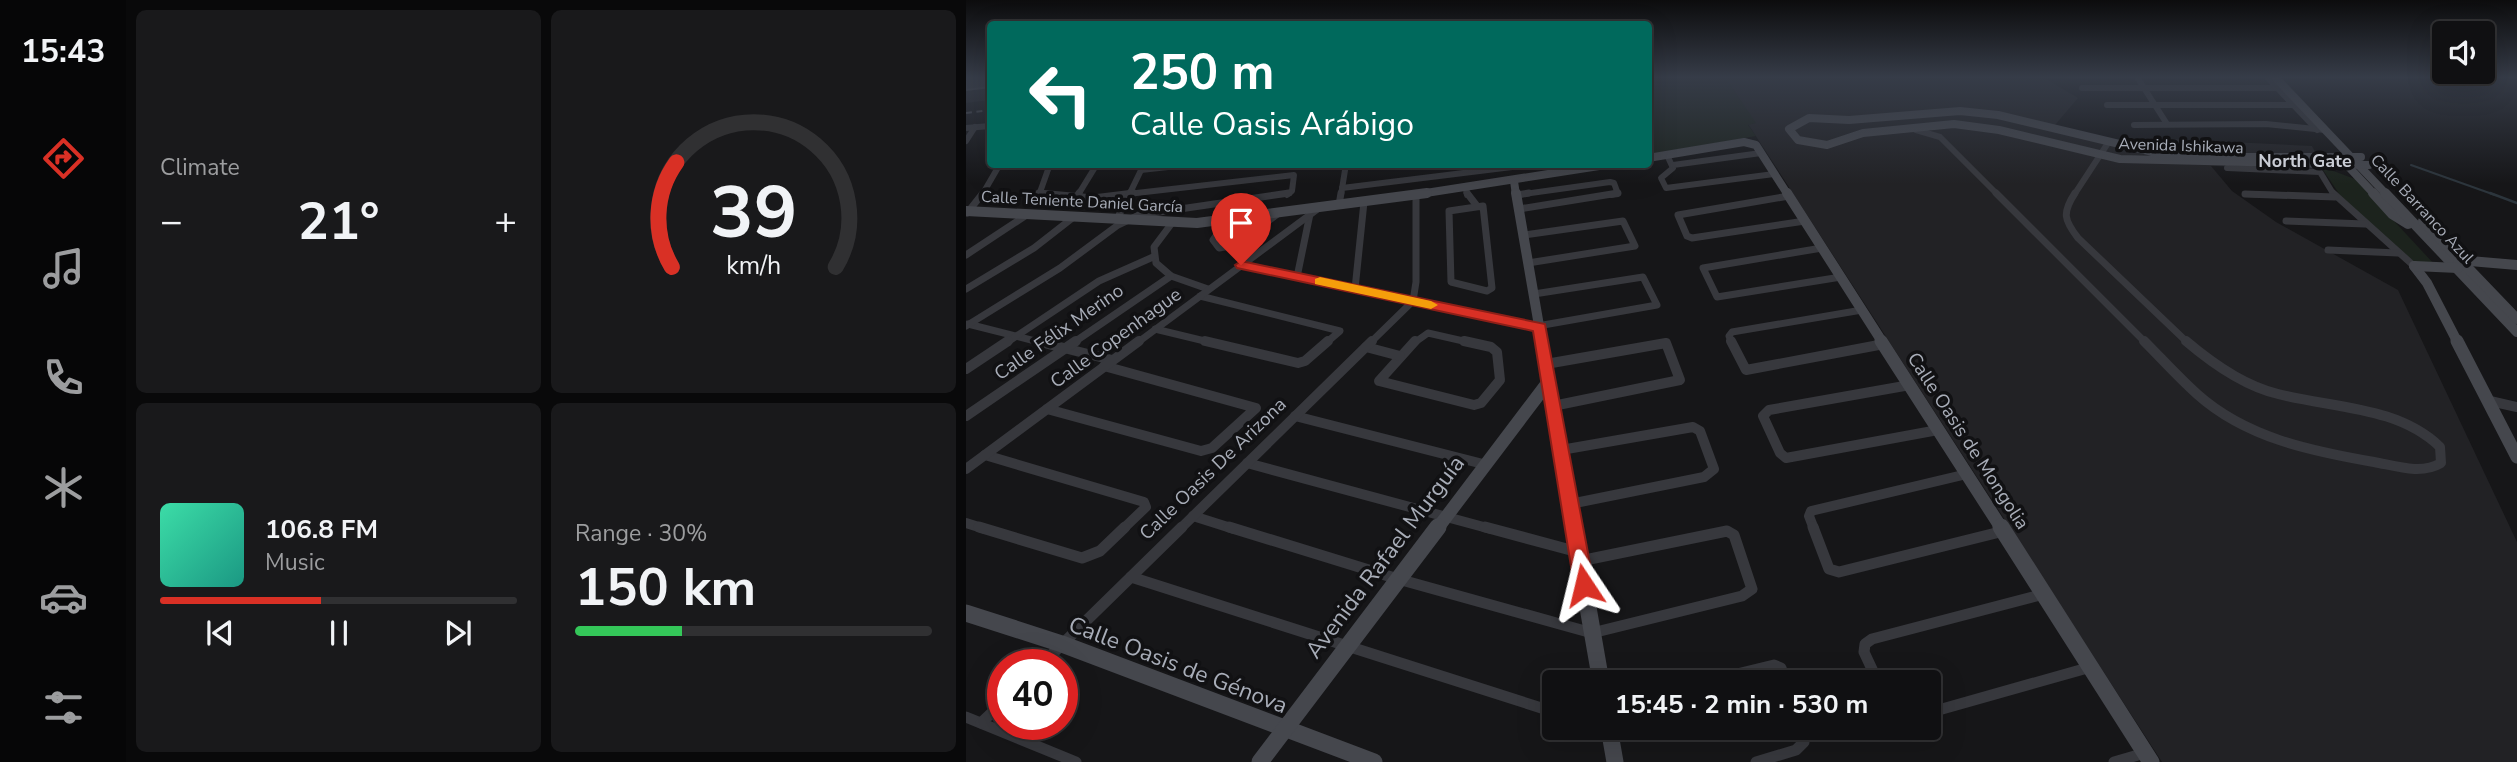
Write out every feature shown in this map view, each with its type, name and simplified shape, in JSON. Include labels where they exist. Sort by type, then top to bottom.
[{"type":"street","name":"Avenida Ishikawa","points":[[1906,113],[1844,120],[1801,120],[1790,127],[1790,133],[1806,143],[1821,145],[1839,143],[1857,135],[1942,124],[1981,127],[2100,155],[2139,160],[2354,161]]},
{"type":"street","name":"Avenida Ishikawa","points":[[1971,113],[1999,116],[2156,152],[2324,157],[2354,161]]},
{"type":"street","points":[[2160,113],[2167,124]]},
{"type":"street","points":[[2303,113],[2325,132],[2329,152],[2324,157]]},
{"type":"street","name":"Calle Barranco Azul","points":[[2306,113],[2420,230],[2517,319]]},
{"type":"street","name":"Calle Barranco Azul","points":[[2314,113],[2354,161],[2369,165],[2517,332]]},
{"type":"street","points":[[1844,120],[1857,135]]},
{"type":"street","points":[[2134,125],[2266,124],[2325,132]]},
{"type":"street","points":[[966,128],[987,126]]},
{"type":"street","points":[[966,141],[975,127]]},
{"type":"street","points":[[1900,129],[1926,131],[1940,137],[2198,395],[2230,420],[2248,431],[2290,446],[2411,469],[2431,469],[2441,463],[2441,451],[2434,441],[2414,425],[2255,387],[2220,368],[2185,339],[2073,233],[2063,216],[2068,201],[2108,143]]},
{"type":"street","name":"Calle Oasis de Mongolia","points":[[1667,155],[1751,142],[1761,153],[2148,757]]},
{"type":"street","points":[[1761,153],[1673,165],[1662,177],[1665,187],[1774,174]]},
{"type":"street","points":[[1652,157],[1667,155],[1673,165]]},
{"type":"street","points":[[967,212],[997,168]]},
{"type":"street","points":[[967,325],[1051,274],[1129,220],[1143,214],[1286,195],[1292,191],[1294,175],[1076,198],[1038,195],[1048,168]]},
{"type":"street","points":[[1076,198],[1095,168]]},
{"type":"street","points":[[1117,219],[1142,168]]},
{"type":"street","points":[[1339,205],[1345,168]]},
{"type":"street","name":"Calle Teniente Daniel García","points":[[967,212],[1172,223],[1228,219],[1314,211],[1416,195],[1466,193],[1514,177],[1582,168]]},
{"type":"street","points":[[2227,168],[2318,172],[2335,197],[2414,266],[2427,283],[2517,457]]},
{"type":"street","points":[[1342,188],[1514,177],[1610,181],[1614,183],[1618,194],[1519,209]]},
{"type":"street","points":[[1514,177],[1599,670]]},
{"type":"street","points":[[1456,208],[1466,193],[1477,205]]},
{"type":"street","points":[[2245,194],[2335,197]]},
{"type":"street","points":[[1413,301],[1416,282],[1416,195]]},
{"type":"street","points":[[1789,197],[1679,213],[1688,237],[1805,221]]},
{"type":"street","points":[[1354,289],[1364,202]]},
{"type":"street","points":[[1477,205],[1483,206],[1492,288],[1489,290],[1451,284],[1449,211],[1477,205]]},
{"type":"street","points":[[1297,277],[1314,211]]},
{"type":"street","name":"Calle Copenhague","points":[[966,469],[1314,211]]},
{"type":"street","points":[[1228,219],[1213,240],[1219,248],[1236,244],[1279,213]]},
{"type":"street","points":[[966,255],[1028,214]]},
{"type":"street","points":[[966,289],[1026,253],[1075,216]]},
{"type":"street","points":[[1524,235],[1623,220],[1635,246],[1528,263]]},
{"type":"street","points":[[2286,221],[2365,224]]},
{"type":"street","points":[[1172,223],[1156,243],[1153,257],[1160,269],[1171,276],[1209,289]]},
{"type":"street","points":[[1822,248],[1703,268],[1717,297],[1840,277]]},
{"type":"street","points":[[2328,250],[2398,253]]},
{"type":"street","points":[[966,369],[1100,281],[1153,257]]},
{"type":"street","points":[[1241,265],[1539,328],[1653,308],[1657,304],[1643,277],[1534,294]]},
{"type":"street","points":[[2414,266],[2517,265]]},
{"type":"street","name":"Calle Félix Merino","points":[[966,416],[1171,276]]},
{"type":"street","points":[[1155,329],[1302,362],[1340,330],[1200,296]]},
{"type":"street","name":"Calle Oasis De Arizona","points":[[1057,649],[1413,301]]},
{"type":"street","points":[[1862,310],[1732,332],[1729,336],[1746,370],[1884,344]]},
{"type":"street","points":[[967,325],[1063,349],[1256,407],[1212,448],[1201,451],[1047,409]]},
{"type":"street","points":[[1425,333],[1491,347],[1498,355],[1500,380],[1481,403],[1474,405],[1379,381],[1400,356],[1425,333]]},
{"type":"street","points":[[1546,364],[1666,343],[1680,380],[1553,406]]},
{"type":"street","points":[[1366,347],[1400,356]]},
{"type":"street","name":"Avenida Rafael Murguía","points":[[1260,762],[1483,464],[1549,381]]},
{"type":"street","points":[[1910,385],[1769,410],[1763,416],[1780,453],[1786,458],[1938,429]]},
{"type":"street","points":[[2490,401],[2517,407]]},
{"type":"street","points":[[1295,416],[1483,464]]},
{"type":"street","points":[[1561,450],[1696,428],[1714,469],[1704,477],[1570,504]]},
{"type":"street","points":[[966,523],[1082,558],[1100,551],[1146,507],[1144,502],[985,455]]},
{"type":"street","points":[[1193,516],[1398,579],[1592,633],[1746,594],[1753,585],[1734,535],[1727,531],[1579,557],[1444,516],[1247,463]]},
{"type":"street","points":[[1967,474],[1811,511],[1809,516],[1829,569],[1839,572],[2004,531]]},
{"type":"street","points":[[1131,577],[1542,708]]},
{"type":"street","points":[[1872,670],[1864,652],[1865,644],[1872,639],[2044,594]]},
{"type":"street","name":"Calle Oasis de Génova","points":[[966,613],[1062,644],[1374,762]]},
{"type":"street","points":[[1753,670],[1774,665],[1782,670]]},
{"type":"street","points":[[1941,709],[2091,667]]},
{"type":"street","points":[[981,723],[987,717]]},
{"type":"street","points":[[966,718],[1076,762]]},
{"type":"street","points":[[1610,740],[1615,762]]},
{"type":"street","points":[[1756,762],[1799,749],[1803,740]]},
{"type":"street","points":[[2115,762],[2148,757]]},
{"type":"shaded area","points":[[1652,113],[1749,113],[1756,123],[1748,125],[1756,136],[1652,154]]},
{"type":"shaded area","points":[[1748,113],[2066,113],[2055,125],[2124,143],[2148,138],[2312,146],[2324,169],[2211,166],[2232,191],[2276,222],[2398,290],[2517,542],[2517,762],[2162,762],[1748,124],[1755,123]]},
{"type":"shaded area","points":[[2328,169],[2355,179],[2434,264],[2413,264],[2340,195],[2323,170]]},
{"type":"shaded area","points":[[1263,221],[1229,244],[1219,244],[1217,239],[1226,225]]},
{"type":"waterway","points":[[2411,165],[2495,195]]},
{"type":"waterway","points":[[2490,193],[2517,203]]},
{"type":"slow traffic","points":[[1320,282],[1431,305]]},
{"type":"district","name":"North Gate","points":[[2305,161]]},
{"type":"route","points":[[1241,265],[1539,328],[1584,585]]}]
